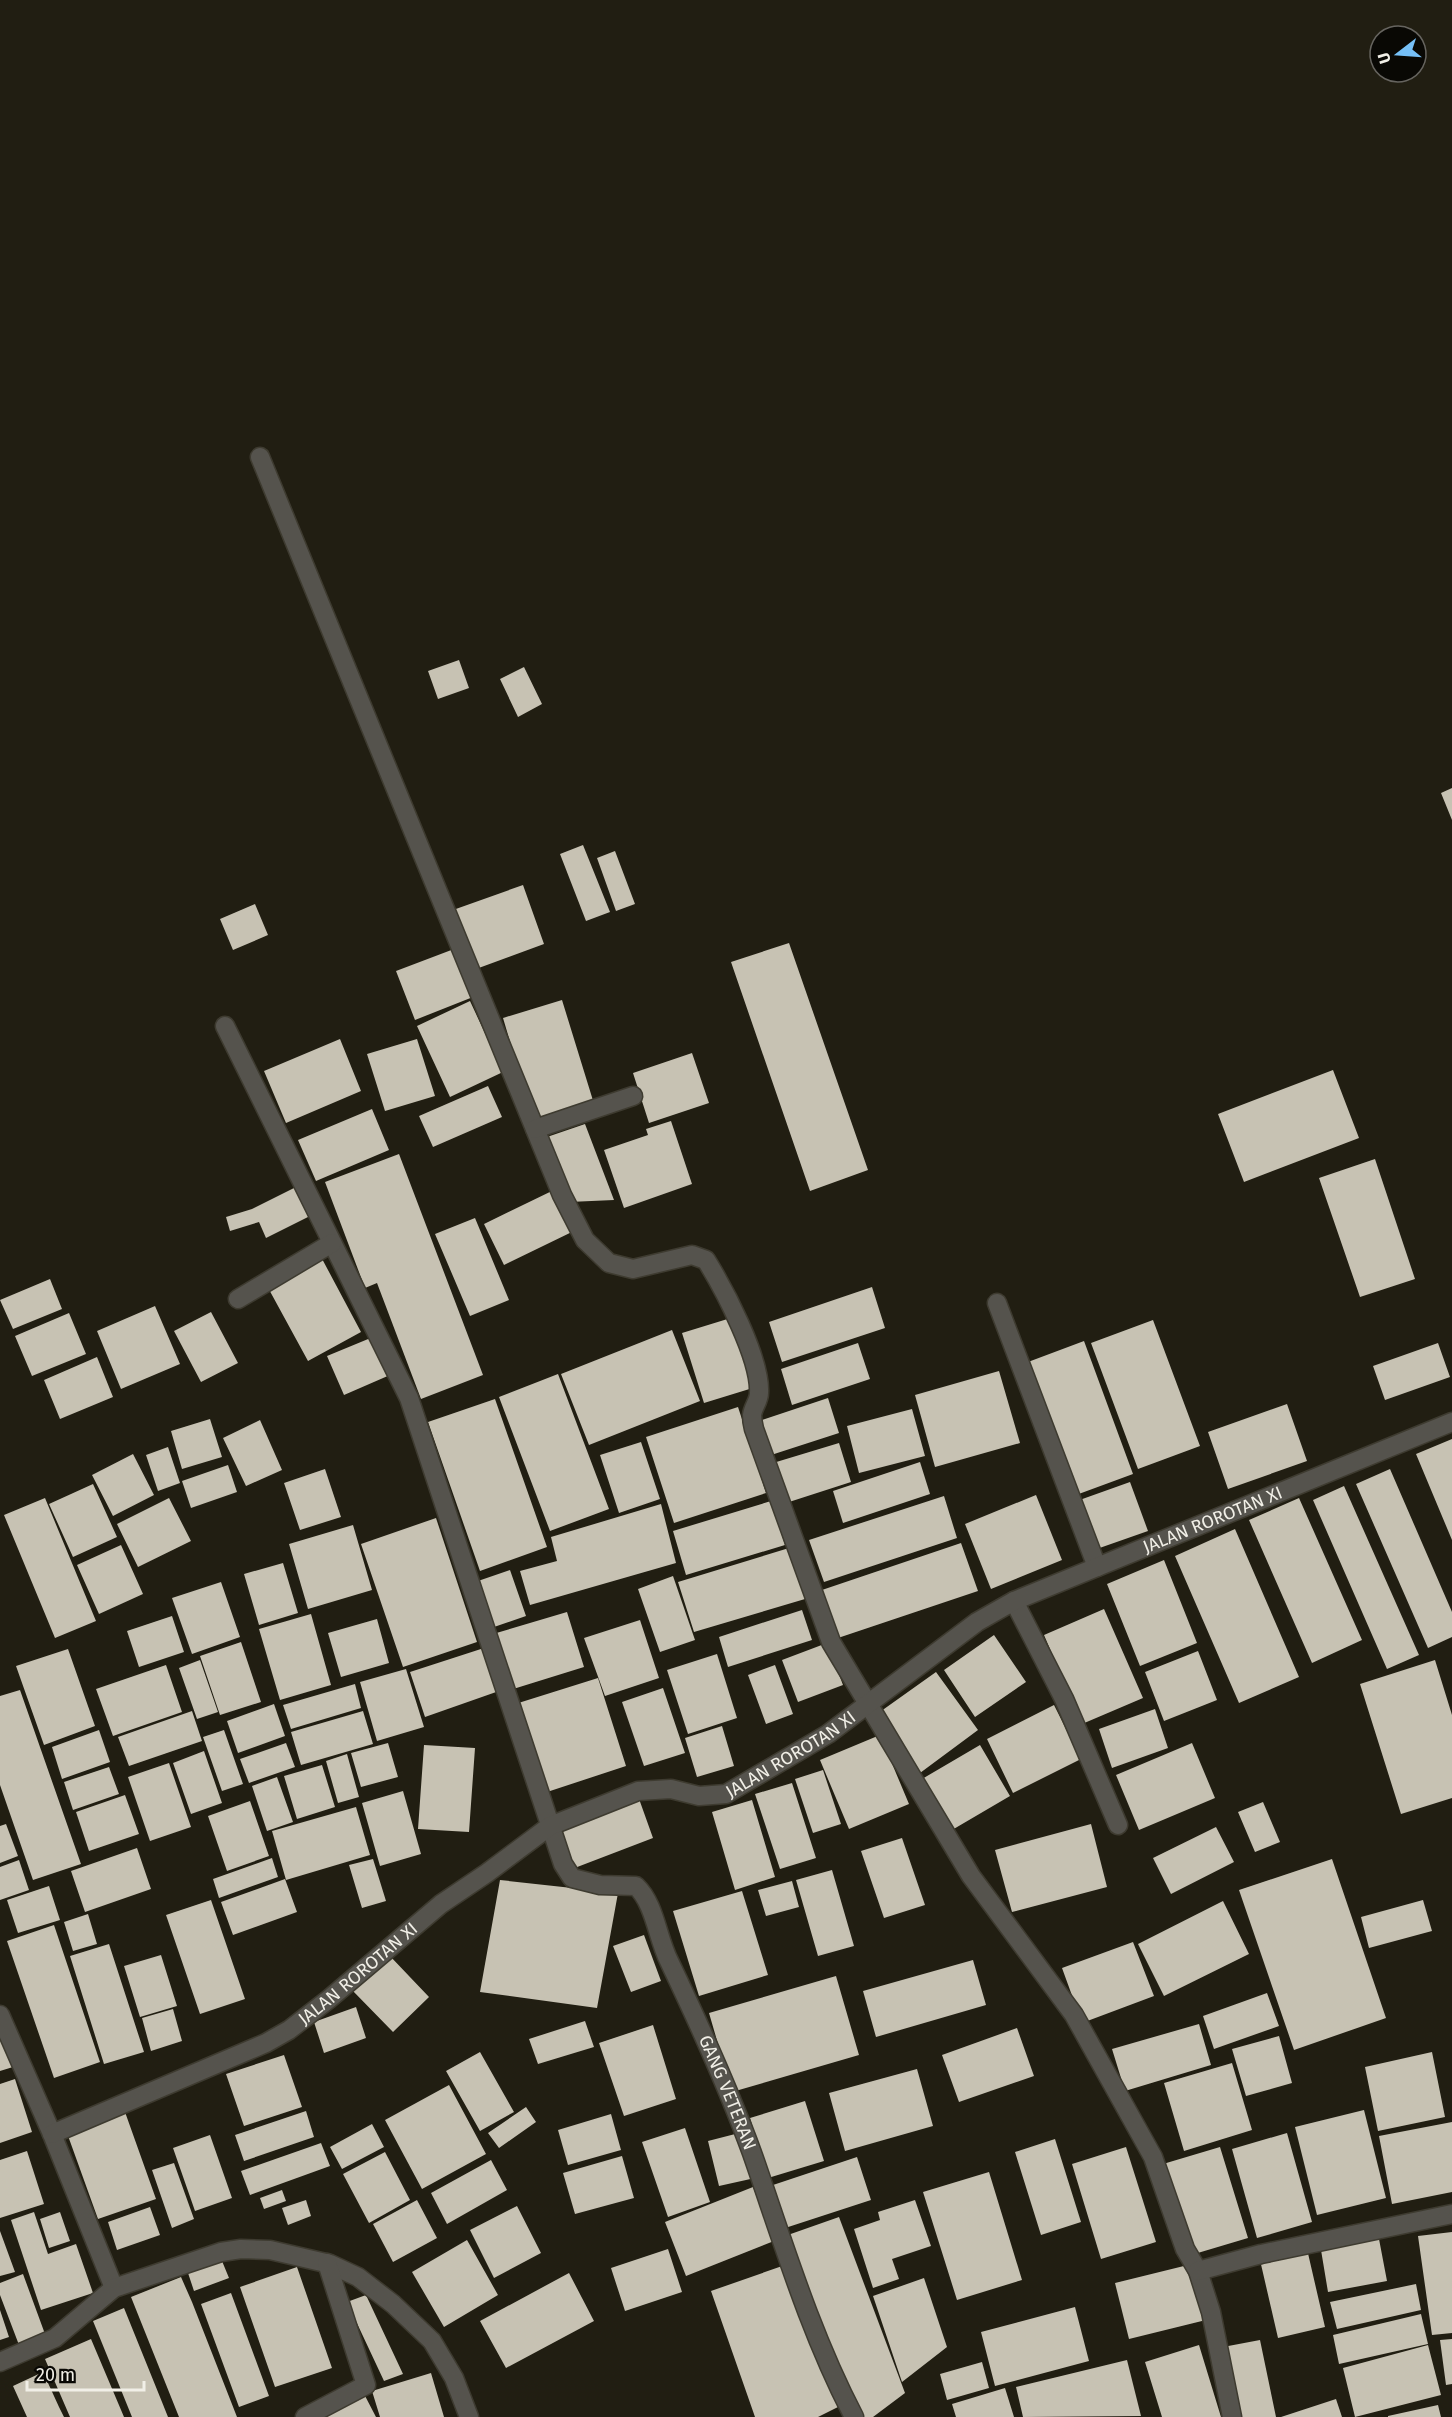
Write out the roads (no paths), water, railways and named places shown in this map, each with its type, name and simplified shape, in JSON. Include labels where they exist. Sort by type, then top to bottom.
[{"type":"street","points":[[260,457],[562,1195],[585,1240],[609,1263],[633,1269],[692,1255],[706,1260],[721,1285],[736,1316],[757,1373],[759,1395],[752,1414],[754,1429],[831,1642],[971,1876],[1074,2014],[1153,2157],[1185,2249],[1198,2271],[1211,2312],[1232,2417]]},
{"type":"street","points":[[225,1026],[409,1398],[550,1826]]},
{"type":"street","points":[[535,1130],[633,1096]]},
{"type":"street","points":[[238,1299],[332,1243]]},
{"type":"street","points":[[997,1303],[1097,1567]]},
{"type":"street","name":"JALAN ROROTAN XI","points":[[52,2134],[266,2043],[289,2030],[441,1904],[550,1826],[638,1791],[671,1789],[699,1796],[726,1794],[828,1734],[977,1622],[1014,1601],[1452,1422]]},
{"type":"street","points":[[1014,1601],[1064,1700],[1118,1825]]},
{"type":"street","name":"GANG VETERAN","points":[[550,1826],[563,1864],[572,1878],[600,1885],[636,1886],[645,1894],[666,1956],[714,2057],[752,2153],[780,2238],[833,2377],[854,2417]]},
{"type":"street","points":[[0,2015],[52,2134],[114,2288]]},
{"type":"street","points":[[1198,2271],[1261,2254],[1452,2214]]},
{"type":"street","points":[[0,2362],[55,2338],[114,2288],[221,2252],[241,2249],[270,2250],[327,2262],[358,2277],[393,2304],[432,2341],[454,2378],[469,2417]]},
{"type":"street","points":[[305,2417],[366,2385],[327,2262]]}]
